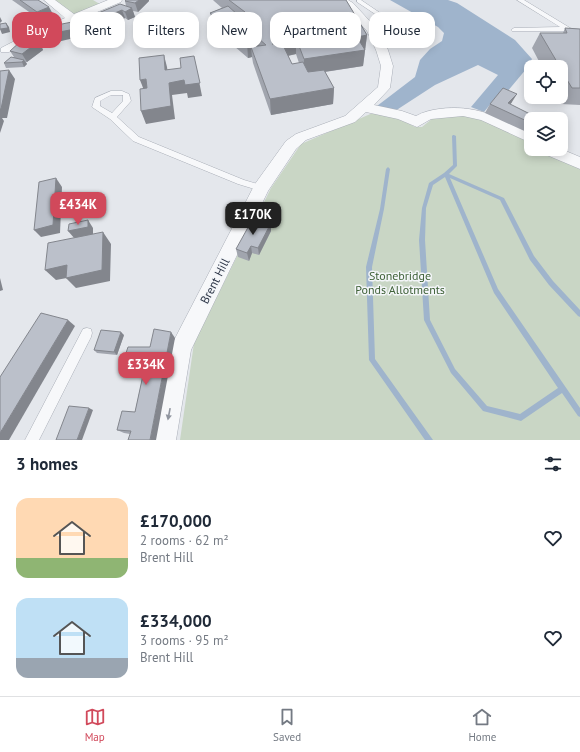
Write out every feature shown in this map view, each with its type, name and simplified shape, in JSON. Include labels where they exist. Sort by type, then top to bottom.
[{"type":"street","points":[[49,0],[70,16]]},
{"type":"street","points":[[82,12],[98,3],[117,0]]},
{"type":"street","name":"Brent Hill","points":[[164,440],[181,348],[261,188],[291,145],[301,137],[350,119],[365,107],[384,88],[387,66],[382,50],[372,30],[352,1]]},
{"type":"street","points":[[2,51],[70,19]]},
{"type":"street","points":[[365,107],[402,115],[417,122],[423,117],[443,112],[471,111],[489,117],[524,134]]},
{"type":"street","points":[[564,156],[580,163]]},
{"type":"lane","points":[[520,0],[580,37]]},
{"type":"lane","points":[[352,1],[372,12]]},
{"type":"lane","points":[[514,30],[566,29]]},
{"type":"lane","points":[[113,117],[136,139],[240,182],[261,188]]},
{"type":"lane","points":[[31,440],[34,438],[87,333]]},
{"type":"green space","points":[[49,0],[93,0],[103,6],[88,12],[70,12],[70,16]]},
{"type":"green space","name":"Stonebridge Ponds Allotments","points":[[375,112],[397,117],[415,127],[422,127],[433,118],[477,114],[524,140],[524,156],[554,156],[580,168],[580,440],[180,440],[194,343],[271,188],[301,144]]},
{"type":"water","points":[[390,0],[448,0],[457,3],[515,40],[532,59],[524,60],[524,72],[507,92],[496,97],[484,112],[471,107],[498,75],[478,65],[435,85],[395,111],[377,106],[415,77],[420,60],[430,49],[435,48],[435,46],[442,41],[444,33],[435,25],[435,12],[411,12]]},
{"type":"building","points":[[20,0],[38,0],[49,7],[37,12]]},
{"type":"building","points":[[139,0],[135,3],[125,1]]},
{"type":"building","points":[[229,0],[346,0],[353,12],[270,12],[270,48],[284,48],[292,64],[303,62],[308,72],[324,70],[334,88],[270,99],[251,48],[262,48],[262,46],[266,45],[262,42],[262,12],[245,12]]},
{"type":"building","points":[[120,4],[132,8],[125,12],[122,10],[117,12],[101,12]]},
{"type":"building","points":[[228,6],[235,12],[213,12]]},
{"type":"building","points":[[70,22],[70,30],[62,31],[62,24]]},
{"type":"building","points":[[6,23],[8,28],[0,29],[0,24]]},
{"type":"building","points":[[361,25],[367,35],[361,36]]},
{"type":"building","points":[[565,28],[580,29],[580,88],[572,88],[568,81],[568,60],[556,60],[540,33],[567,33]]},
{"type":"building","points":[[361,44],[365,50],[304,59],[300,48],[361,48]]},
{"type":"building","points":[[13,48],[30,48],[22,54],[10,51]]},
{"type":"building","points":[[164,55],[165,70],[181,68],[180,58],[194,56],[200,83],[185,85],[184,80],[169,83],[171,106],[141,111],[140,89],[147,88],[146,79],[140,80],[139,58]]},
{"type":"building","points":[[11,57],[24,60],[22,62],[4,63]]},
{"type":"building","points":[[9,70],[1,109],[0,109],[0,71]]},
{"type":"building","points":[[503,88],[517,94],[508,103],[526,112],[524,112],[524,120],[490,104]]},
{"type":"building","points":[[56,178],[53,225],[34,230],[39,182]]},
{"type":"building","points":[[88,220],[88,227],[68,231],[69,224]]},
{"type":"building","points":[[261,221],[271,223],[258,248],[251,246],[247,253],[236,249],[251,222],[260,225]]},
{"type":"building","points":[[103,232],[102,270],[66,278],[67,265],[45,270],[48,243]]},
{"type":"building","points":[[41,313],[68,320],[0,433],[0,377]]},
{"type":"building","points":[[154,329],[171,332],[150,440],[128,440],[131,431],[117,430],[122,411],[135,412],[145,366],[122,365],[128,347],[150,347]]},
{"type":"building","points":[[101,330],[121,332],[114,352],[94,350]]},
{"type":"building","points":[[69,406],[89,408],[77,440],[56,440]]},
{"type":"waterway","points":[[446,174],[455,166],[454,136]]},
{"type":"waterway","points":[[388,169],[382,209],[369,267],[372,360],[429,440]]},
{"type":"waterway","points":[[446,174],[502,199],[532,258],[551,283],[580,314]]},
{"type":"waterway","points":[[446,174],[496,291],[580,414]]},
{"type":"waterway","points":[[446,174],[431,184],[424,208],[422,240],[427,320],[453,371],[485,409],[521,418],[562,389]]}]
